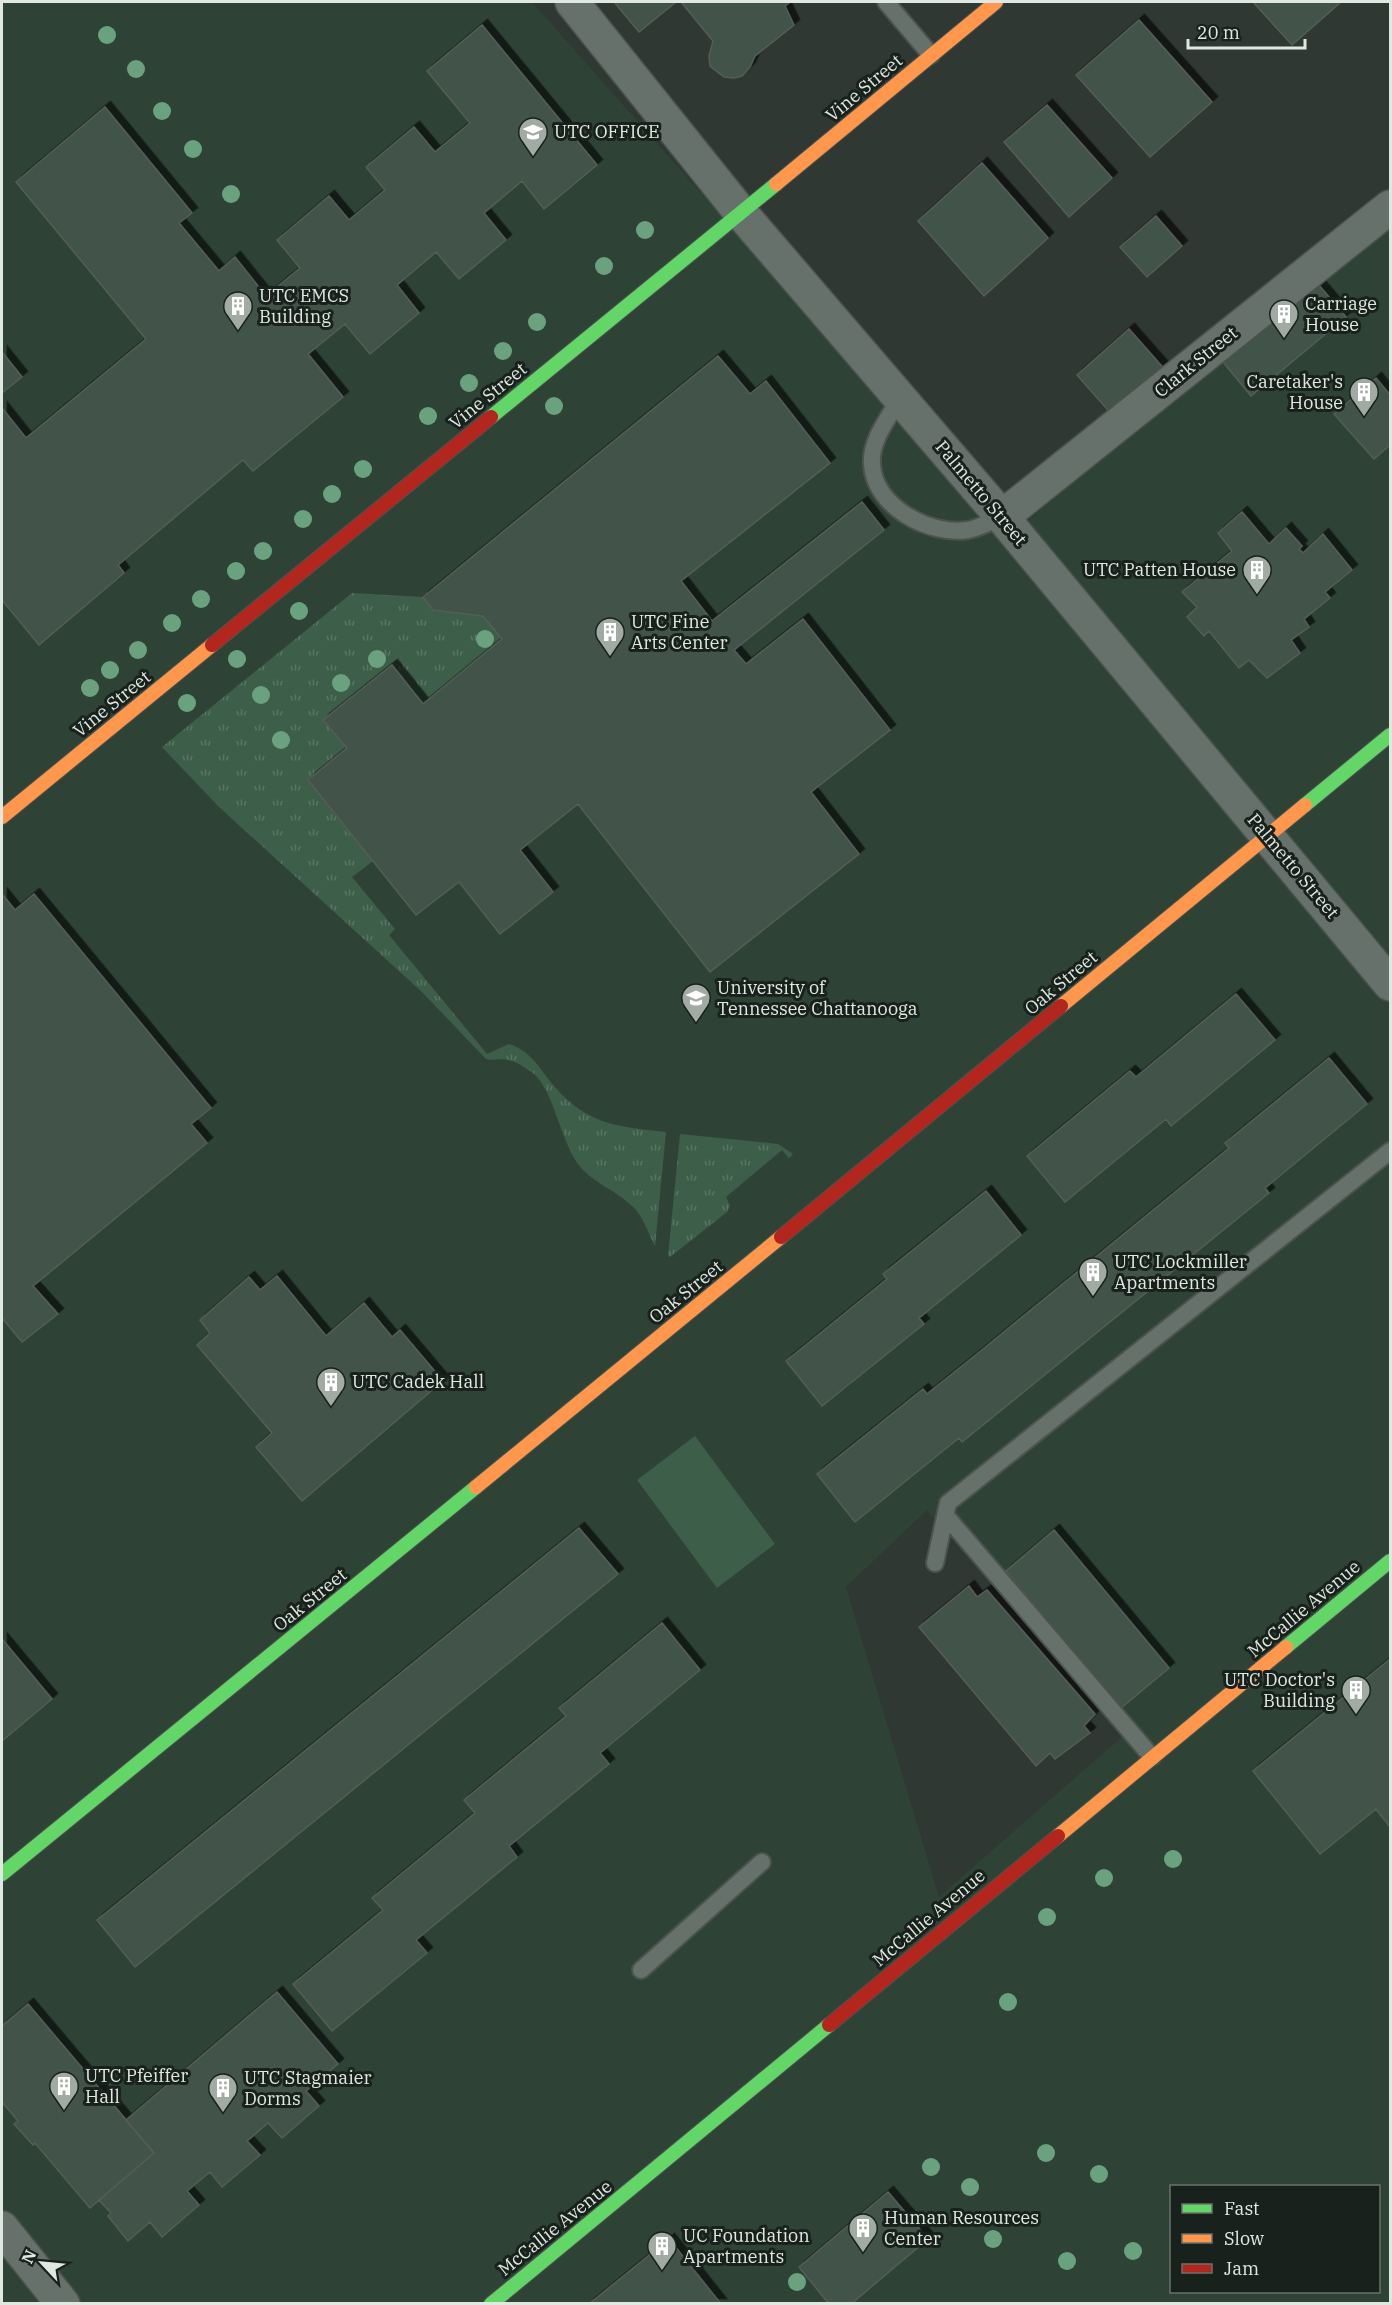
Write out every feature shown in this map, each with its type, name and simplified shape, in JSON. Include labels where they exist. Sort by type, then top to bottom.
[{"type":"street","name":"Palmetto Street","points":[[572,2],[741,213],[1002,517],[1390,984]]},
{"type":"street","name":"Vine Street","points":[[2,817],[996,2]]},
{"type":"street","name":"Clark Street","points":[[1002,517],[1390,207]]},
{"type":"street","name":"Oak Street","points":[[2,1874],[703,1302],[1390,735]]},
{"type":"street","name":"McCallie Avenue","points":[[491,2304],[1390,1561]]},
{"type":"street","points":[[2,2228],[63,2304]]},
{"type":"lane","points":[[886,2],[931,55]]},
{"type":"lane","points":[[900,398],[876,439],[871,463],[874,480],[886,497],[902,513],[921,523],[947,530],[969,530],[1002,517]]},
{"type":"lane","points":[[935,1563],[948,1503],[1390,1151]]},
{"type":"lane","points":[[946,1516],[1152,1757]]},
{"type":"lane","points":[[641,1970],[762,1863]]},
{"type":"shaded area","name":"University of Tennessee Chattanooga","points":[[2,2],[532,2],[1007,539],[1226,351],[1390,215],[1390,2303],[2,2304]],"holes":[[[927,1510],[1124,1735],[939,1897],[846,1587]]]},
{"type":"green space","points":[[352,593],[423,597],[483,616],[502,639],[423,704],[392,665],[324,719],[347,748],[308,780],[373,861],[352,877],[395,929],[389,935],[487,1054],[509,1044],[517,1047],[530,1056],[567,1100],[592,1117],[619,1126],[666,1132],[655,1246],[636,1210],[591,1177],[578,1164],[566,1142],[552,1103],[533,1073],[506,1059],[486,1059],[423,993],[218,806],[162,747]]},
{"type":"green space","points":[[680,1134],[778,1144],[793,1154],[789,1158],[782,1150],[726,1197],[730,1206],[727,1212],[670,1257],[668,1256]]},
{"type":"green space","points":[[695,1436],[775,1544],[717,1588],[637,1480]]},
{"type":"building","points":[[614,2],[676,2],[639,32]]},
{"type":"building","points":[[681,2],[790,2],[785,6],[794,25],[755,56],[750,67],[742,76],[724,77],[710,66],[709,56],[713,41]]},
{"type":"building","points":[[1253,2],[1341,2],[1292,45]]},
{"type":"building","points":[[1139,20],[1212,102],[1150,157],[1076,75]]},
{"type":"building","name":"UTC EMCS Building","points":[[482,25],[597,165],[544,209],[522,181],[484,213],[506,240],[459,279],[436,252],[397,285],[419,313],[370,354],[345,324],[308,354],[343,397],[253,471],[243,460],[118,565],[124,573],[39,645],[2,600],[2,408],[26,438],[146,339],[16,182],[105,107],[192,213],[179,223],[219,271],[235,257],[266,296],[300,268],[277,240],[329,196],[349,220],[385,190],[366,167],[414,127],[435,152],[470,123],[427,71]]},
{"type":"building","points":[[1047,105],[1112,178],[1069,217],[1004,142]]},
{"type":"building","points":[[982,163],[1048,238],[984,296],[918,221]]},
{"type":"building","points":[[1156,216],[1182,246],[1147,277],[1120,247]]},
{"type":"building","name":"Carriage House","points":[[1317,283],[1346,317],[1251,396],[1223,362]]},
{"type":"building","points":[[1129,329],[1166,371],[1114,417],[1077,375]]},
{"type":"building","points":[[2,352],[22,377],[2,393]]},
{"type":"building","name":"UTC Fine Arts Center","points":[[718,356],[750,394],[766,381],[830,463],[681,581],[712,621],[862,502],[884,530],[734,650],[746,664],[803,619],[890,730],[811,792],[859,854],[710,972],[578,804],[520,850],[553,892],[500,934],[459,882],[416,915],[308,780],[347,748],[323,720],[392,665],[423,704],[502,639],[483,616],[433,610],[423,597]]},
{"type":"building","name":"Caretaker's House","points":[[1376,378],[1390,395],[1390,445],[1374,459],[1334,414]]},
{"type":"building","name":"UTC Patten House","points":[[1242,512],[1269,544],[1286,528],[1302,546],[1299,549],[1303,553],[1323,534],[1352,570],[1325,592],[1330,598],[1304,619],[1309,627],[1291,640],[1300,653],[1267,678],[1249,660],[1239,668],[1209,631],[1204,636],[1187,617],[1197,607],[1182,592],[1232,551],[1218,533]]},
{"type":"building","points":[[2,894],[15,910],[34,894],[211,1108],[191,1124],[207,1143],[33,1286],[58,1314],[22,1342],[2,1318]]},
{"type":"building","points":[[1236,994],[1275,1040],[1171,1126],[1166,1119],[1065,1202],[1027,1156],[1130,1071],[1136,1077]]},
{"type":"building","name":"UTC Lockmiller Apartments","points":[[1329,1058],[1367,1104],[1265,1188],[1269,1193],[962,1442],[959,1438],[855,1522],[817,1474],[923,1389],[927,1394],[977,1354],[1229,1148],[1225,1143]]},
{"type":"building","points":[[986,1191],[1021,1235],[919,1318],[924,1324],[822,1406],[786,1361],[887,1279],[883,1274]]},
{"type":"building","name":"UTC Cadek Hall","points":[[277,1276],[326,1336],[364,1303],[392,1337],[400,1330],[443,1381],[302,1501],[256,1447],[272,1433],[197,1345],[210,1333],[200,1320],[249,1277],[260,1290]]},
{"type":"building","points":[[579,1528],[618,1574],[135,1967],[97,1920]]},
{"type":"building","points":[[1054,1530],[1169,1668],[1120,1709],[1006,1571]]},
{"type":"building","points":[[969,1586],[977,1597],[987,1590],[1095,1714],[1084,1726],[1090,1733],[1055,1759],[1050,1753],[1036,1766],[919,1627]]},
{"type":"building","points":[[662,1623],[700,1670],[600,1753],[609,1764],[509,1846],[517,1857],[416,1940],[427,1953],[332,2031],[293,1984],[383,1910],[372,1898],[475,1813],[464,1800],[566,1716],[559,1708]]},
{"type":"building","points":[[2,1639],[52,1699],[2,1741]]},
{"type":"building","name":"UTC Doctor's Building","points":[[1390,1659],[1390,1827],[1376,1809],[1320,1854],[1253,1771]]},
{"type":"building","name":"UTC Stagmaier Dorms","points":[[277,1992],[338,2064],[306,2091],[319,2106],[282,2138],[268,2123],[247,2141],[260,2155],[222,2187],[210,2172],[187,2191],[199,2205],[162,2237],[150,2222],[128,2241],[108,2216],[111,2213],[99,2200],[154,2153],[126,2120]]},
{"type":"building","name":"UTC Pfeiffer Hall","points":[[28,2004],[154,2153],[90,2208],[35,2143],[33,2145],[14,2124],[18,2121],[2,2102],[2,2026]]},
{"type":"building","name":"Human Resources Center","points":[[888,2192],[928,2239],[851,2304],[829,2304],[799,2267]]},
{"type":"building","name":"UC Foundation Apartments","points":[[669,2239],[721,2304],[589,2304]]},
{"type":"traffic: fast","points":[[491,417],[776,184]]},
{"type":"traffic: fast","points":[[1305,805],[1390,735]]},
{"type":"traffic: fast","points":[[2,1874],[476,1487]]},
{"type":"traffic: fast","points":[[1286,1647],[1390,1561]]},
{"type":"traffic: fast","points":[[491,2304],[829,2025]]},
{"type":"traffic: slow","points":[[776,184],[996,2]]},
{"type":"traffic: slow","points":[[2,817],[212,645]]},
{"type":"traffic: slow","points":[[1061,1006],[1305,805]]},
{"type":"traffic: slow","points":[[476,1487],[781,1237]]},
{"type":"traffic: slow","points":[[1058,1836],[1286,1647]]},
{"type":"traffic: jam","points":[[212,645],[491,417]]},
{"type":"traffic: jam","points":[[781,1237],[1061,1006]]},
{"type":"traffic: jam","points":[[829,2025],[1058,1836]]},
{"type":"place","name":"UTC OFFICE","points":[[533,158]]},
{"type":"place","name":"UTC EMCS Building","points":[[238,332]]},
{"type":"place","name":"Carriage House","points":[[1284,340]]},
{"type":"place","name":"Caretaker's House","points":[[1364,418]]},
{"type":"place","name":"UTC Patten House","points":[[1257,596]]},
{"type":"place","name":"UTC Fine Arts Center","points":[[610,658]]},
{"type":"place","name":"University of Tennessee Chattanooga","points":[[696,1024]]},
{"type":"place","name":"UTC Lockmiller Apartments","points":[[1093,1298]]},
{"type":"place","name":"UTC Cadek Hall","points":[[331,1408]]},
{"type":"place","name":"UTC Doctor's Building","points":[[1356,1716]]},
{"type":"place","name":"UTC Pfeiffer Hall","points":[[64,2112]]},
{"type":"place","name":"UTC Stagmaier Dorms","points":[[223,2114]]},
{"type":"place","name":"Human Resources Center","points":[[863,2254]]},
{"type":"place","name":"UC Foundation Apartments","points":[[662,2272]]}]
